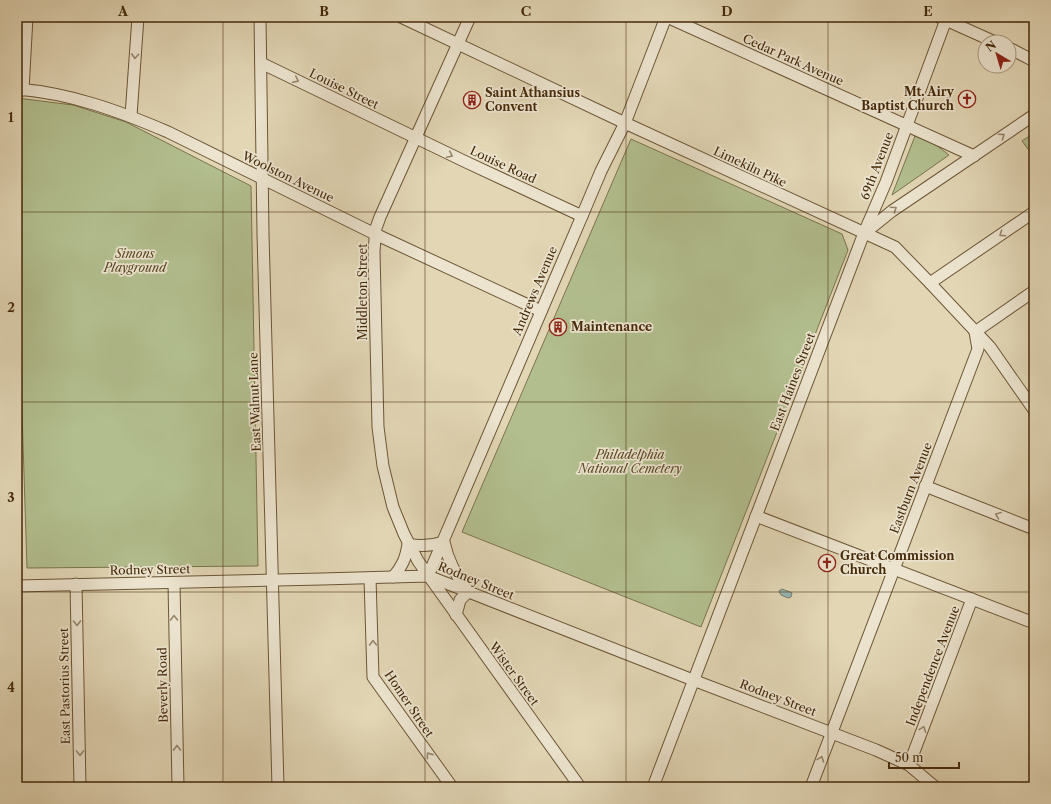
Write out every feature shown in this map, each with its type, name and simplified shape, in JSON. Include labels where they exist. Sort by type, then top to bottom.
[{"type":"street","points":[[20,89],[27,17]]},
{"type":"street","points":[[131,116],[138,17]]},
{"type":"street","name":"East Walnut Lane","points":[[260,17],[262,179],[278,787]]},
{"type":"street","name":"Limekiln Pike","points":[[401,17],[625,123],[895,247],[990,346],[1034,410]]},
{"type":"street","name":"Middleton Street","points":[[428,576],[408,544],[393,507],[385,477],[380,448],[374,251],[380,217],[470,17]]},
{"type":"street","name":"Andrews Avenue","points":[[428,576],[444,542],[601,171],[625,123],[666,17]]},
{"type":"street","name":"Cedar Park Avenue","points":[[666,17],[974,156]]},
{"type":"street","points":[[944,18],[978,34]]},
{"type":"street","name":"69th Avenue","points":[[864,233],[886,182],[944,18]]},
{"type":"street","points":[[1017,52],[1034,61]]},
{"type":"street","name":"Louise Street","points":[[261,63],[415,138]]},
{"type":"street","name":"Woolston Avenue","points":[[20,89],[78,99],[131,116],[168,132],[376,234],[541,311]]},
{"type":"street","points":[[864,233],[892,211],[1034,115]]},
{"type":"street","name":"Louise Road","points":[[415,138],[582,216]]},
{"type":"street","points":[[930,283],[1034,212]]},
{"type":"street","name":"East Haines Street","points":[[653,787],[864,233]]},
{"type":"street","points":[[975,332],[1034,291]]},
{"type":"street","name":"Eastburn Avenue","points":[[811,787],[978,349],[975,332]]},
{"type":"street","points":[[925,486],[1034,529]]},
{"type":"street","points":[[756,516],[1034,623]]},
{"type":"street","points":[[393,577],[403,566],[408,544],[420,547],[444,542],[452,569],[468,592],[460,600],[456,615]]},
{"type":"street","name":"Rodney Street","points":[[17,586],[428,576],[693,680],[831,732],[909,765],[935,787]]},
{"type":"street","name":"Wister Street","points":[[428,576],[580,787]]},
{"type":"street","name":"Homer Street","points":[[370,578],[373,677],[452,787]]},
{"type":"street","name":"Beverly Road","points":[[174,583],[178,787]]},
{"type":"street","name":"East Pastorius Street","points":[[76,584],[80,787]]},
{"type":"street","name":"Independence Avenue","points":[[909,765],[972,599]]},
{"type":"green space","name":"Simons Playground","points":[[17,98],[73,105],[126,122],[251,186],[258,566],[27,568],[17,254]]},
{"type":"green space","points":[[1034,133],[1034,157],[1022,141]]},
{"type":"green space","points":[[915,136],[932,142],[949,155],[892,195]]},
{"type":"green space","name":"Philadelphia National Cemetery","points":[[631,139],[842,234],[848,250],[701,627],[462,532]]},
{"type":"water","points":[[782,589],[792,593],[791,597],[788,598],[781,595],[779,591]]},
{"type":"place","name":"Mt. Airy Baptist Church","points":[[967,99]]},
{"type":"place","name":"Saint Athansius Convent","points":[[472,100]]},
{"type":"place","name":"Maintenance","points":[[558,327]]},
{"type":"place","name":"Great Commission Church","points":[[827,563]]}]
